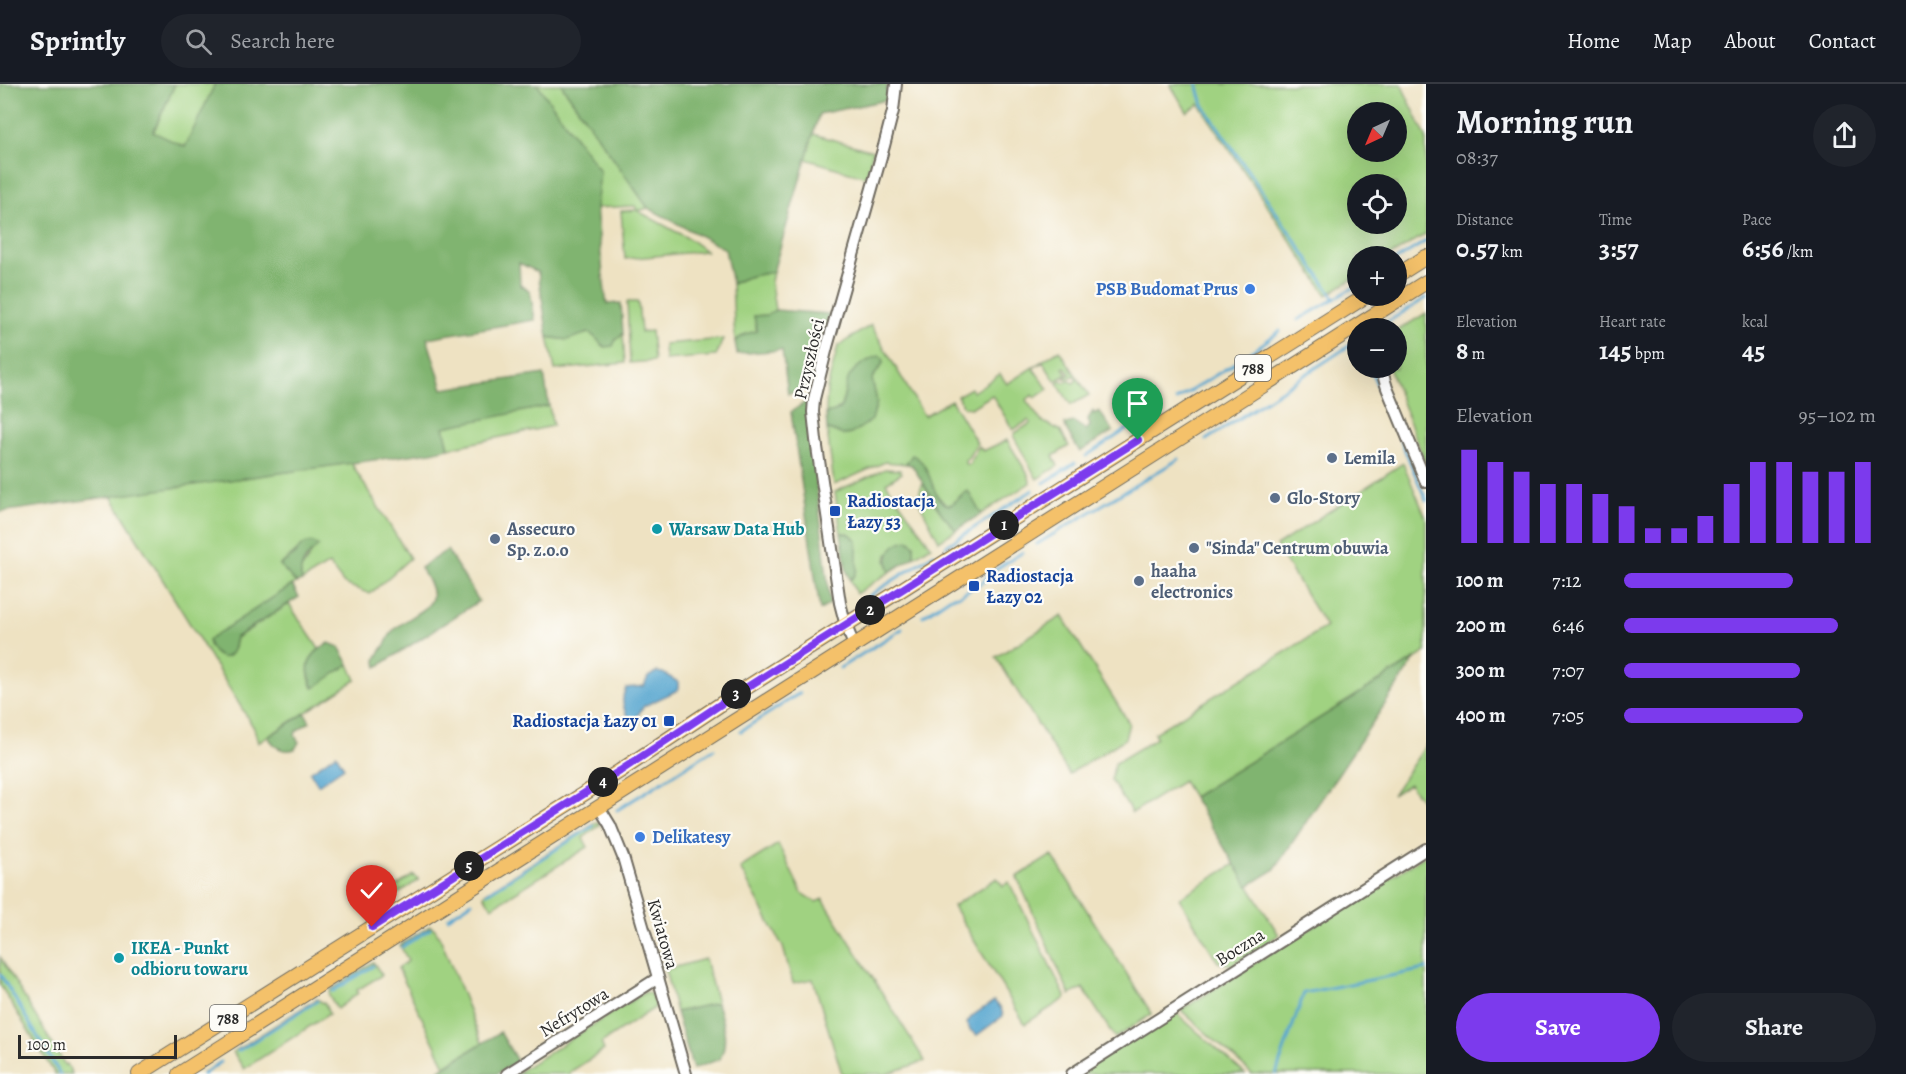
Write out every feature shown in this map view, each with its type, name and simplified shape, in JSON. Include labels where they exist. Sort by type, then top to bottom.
[{"type":"main road","points":[[1407,269],[1426,258]]},
{"type":"main road","name":"788","points":[[1377,318],[1426,282]]},
{"type":"main road","name":"788","points":[[139,1074],[1350,306]]},
{"type":"main road","name":"788","points":[[179,1074],[854,645],[1347,337]]},
{"type":"street","name":"Przyszłości","points":[[854,645],[840,603],[813,412],[826,347],[893,111],[896,84]]},
{"type":"street","points":[[1384,378],[1398,417],[1426,482]]},
{"type":"street","name":"Kwiatowa","points":[[599,807],[610,825],[623,857],[686,1074]]},
{"type":"street","name":"Boczna","points":[[1072,1074],[1426,849]]},
{"type":"street","name":"Nefrytowa","points":[[507,1074],[658,978]]},
{"type":"green space","points":[[0,84],[175,84],[153,132],[185,147],[215,84],[537,84],[600,171],[596,208],[605,292],[607,304],[621,303],[623,334],[616,339],[613,346],[605,347],[588,333],[567,340],[548,337],[538,272],[519,263],[520,285],[530,291],[535,320],[427,338],[443,389],[544,374],[549,406],[444,427],[449,448],[431,452],[0,512]]},
{"type":"green space","points":[[175,84],[215,84],[186,147],[153,133]]},
{"type":"green space","points":[[537,84],[561,84],[648,208],[638,211],[691,240],[706,251],[625,259],[621,211],[637,210],[635,206],[596,208],[600,171]]},
{"type":"green space","points":[[561,84],[887,84],[887,100],[819,114],[773,272],[748,277],[732,284],[725,249],[648,208]]},
{"type":"green space","points":[[1170,84],[1401,84],[1426,137],[1426,234],[1406,246],[1347,246],[1347,282],[1327,295],[1199,104],[1187,112]]},
{"type":"green space","points":[[813,134],[873,151],[866,177],[806,159]]},
{"type":"green space","points":[[773,272],[771,282],[775,310],[767,315],[754,316],[757,331],[746,334],[735,341],[732,284],[748,277]]},
{"type":"green space","points":[[627,302],[638,302],[641,332],[651,331],[654,361],[630,363]]},
{"type":"green space","points":[[775,310],[829,314],[808,388],[788,394],[782,350],[737,354],[735,341],[746,334],[757,331],[754,316],[767,315]]},
{"type":"green space","points":[[1426,313],[1426,465],[1393,378],[1407,378],[1407,325]]},
{"type":"green space","points":[[871,325],[924,416],[951,400],[977,443],[965,463],[968,465],[971,463],[979,446],[983,451],[1007,440],[1029,476],[1030,483],[981,514],[967,491],[953,504],[944,503],[935,493],[932,485],[907,461],[906,464],[885,462],[834,485],[827,429],[835,431],[876,398],[872,379],[883,363],[845,390],[840,406],[835,412],[826,413],[827,389],[838,346]]},
{"type":"green space","points":[[588,333],[596,336],[601,345],[614,342],[623,334],[625,363],[555,370],[548,337],[564,339]]},
{"type":"green space","points":[[723,339],[716,356],[665,360],[664,344]]},
{"type":"green space","points":[[1059,350],[1089,395],[1071,405],[1057,383],[1061,380],[1073,383],[1076,381],[1073,376],[1070,379],[1064,378],[1070,374],[1065,367],[1063,368],[1067,374],[1055,381],[1043,362],[1033,368],[1048,389],[1035,398],[1033,395],[1026,400],[1041,421],[1060,430],[1069,446],[1053,456],[1058,466],[1037,479],[1014,437],[1015,433],[1031,423],[1029,420],[1013,430],[992,395],[971,408],[964,407],[957,396],[971,388],[973,392],[1000,374],[1007,384]]},
{"type":"green space","points":[[880,356],[883,358],[883,363],[872,379],[877,402],[872,420],[851,434],[843,435],[827,429],[826,413],[833,413],[841,406],[851,374],[867,361]]},
{"type":"green space","points":[[807,401],[830,604],[820,610],[791,412]]},
{"type":"green space","points":[[549,406],[553,426],[449,448],[443,427]]},
{"type":"green space","points":[[1093,411],[1094,414],[1099,411],[1113,431],[1080,452],[1065,424],[1074,422],[1086,430],[1090,426],[1088,419]]},
{"type":"green space","points":[[912,455],[924,465],[942,503],[950,505],[968,491],[981,514],[956,530],[942,514],[912,465],[906,464]]},
{"type":"green space","points":[[351,463],[410,558],[370,594],[344,584],[329,564],[302,581],[300,571],[313,551],[297,551],[280,565],[296,583],[208,640],[209,645],[234,648],[236,638],[289,604],[319,649],[308,667],[313,688],[349,664],[356,680],[258,743],[254,728],[111,496]]},
{"type":"green space","points":[[1403,463],[1426,518],[1426,652],[1193,797],[1183,781],[1132,813],[1111,780],[1115,763],[1157,738],[1154,733],[1326,627],[1276,546]]},
{"type":"green space","points":[[885,469],[900,470],[902,473],[886,483],[931,546],[914,557],[914,545],[911,541],[887,555],[886,560],[890,572],[856,594],[850,580],[855,575],[857,546],[854,537],[848,533],[841,533],[835,492]]},
{"type":"green space","points":[[922,483],[935,505],[956,530],[939,541],[918,500]]},
{"type":"green space","points":[[841,533],[850,534],[857,541],[857,570],[850,580],[846,569]]},
{"type":"green space","points":[[908,540],[914,545],[914,557],[890,572],[888,556],[890,551],[897,544]]},
{"type":"green space","points":[[307,543],[319,546],[304,561],[301,570],[302,581],[296,583],[280,565]]},
{"type":"green space","points":[[447,550],[479,601],[377,667],[378,656],[392,632],[422,611],[432,599],[429,581],[420,568]]},
{"type":"green space","points":[[292,585],[299,597],[236,637],[233,650],[228,656],[221,657],[214,652],[208,640]]},
{"type":"green space","points":[[1062,616],[1129,723],[1125,739],[1069,774],[996,657]]},
{"type":"green space","points":[[329,643],[339,647],[349,664],[314,688],[308,667],[316,652]]},
{"type":"green space","points":[[1415,659],[1274,870],[1248,886],[1193,797]]},
{"type":"green space","points":[[305,713],[310,722],[296,731],[295,736],[299,742],[295,749],[286,750],[273,744],[268,737]]},
{"type":"green space","points":[[1426,745],[1426,806],[1409,784],[1392,795]]},
{"type":"green space","points":[[597,822],[600,825],[583,838],[588,847],[492,907],[484,896],[485,893]]},
{"type":"green space","points":[[778,844],[802,893],[816,902],[823,899],[925,1061],[886,1074],[842,1074],[813,979],[793,983],[783,947],[740,868]]},
{"type":"green space","points":[[1052,855],[1152,1014],[1115,1038],[1083,988],[1070,995],[1017,877]]},
{"type":"green space","points":[[1426,855],[1426,1074],[1252,1074],[1181,1010]]},
{"type":"green space","points":[[1235,864],[1279,935],[1232,965],[1218,962],[1179,898]]},
{"type":"green space","points":[[414,875],[419,880],[376,908],[369,903]]},
{"type":"green space","points":[[997,878],[1003,886],[1009,882],[1066,998],[1025,1024],[953,906]]},
{"type":"green space","points":[[430,926],[435,929],[441,940],[482,1043],[445,1066],[398,968],[408,961],[400,945]]},
{"type":"green space","points":[[0,957],[72,1074],[55,1074],[0,985]]},
{"type":"green space","points":[[705,959],[717,1003],[676,1012],[665,970]]},
{"type":"green space","points":[[373,962],[382,975],[357,990],[358,993],[337,1009],[329,995],[330,990]]},
{"type":"green space","points":[[645,992],[651,994],[656,1007],[601,1043],[604,1050],[570,1074],[515,1074]]},
{"type":"green space","points":[[317,999],[325,1004],[329,1014],[244,1069],[233,1052]]},
{"type":"green space","points":[[717,1003],[724,1031],[723,1052],[720,1059],[693,1069],[676,1012]]},
{"type":"green space","points":[[1174,1011],[1245,1074],[1076,1074]]},
{"type":"green space","points":[[500,1032],[517,1061],[497,1074],[433,1074]]},
{"type":"water","points":[[656,672],[663,673],[678,682],[678,690],[644,706],[634,721],[627,715],[624,706],[623,697],[626,688],[644,686],[648,677]]},
{"type":"water","points":[[336,754],[344,767],[318,785],[310,772]]},
{"type":"water","points":[[994,1001],[1001,1008],[1003,1016],[977,1035],[970,1030],[967,1023],[972,1016]]},
{"type":"waterway","points":[[1197,84],[1203,105],[1335,299]]},
{"type":"waterway","points":[[1407,253],[1426,241]]},
{"type":"waterway","points":[[1298,320],[1347,291]]},
{"type":"waterway","points":[[1394,318],[1426,298]]},
{"type":"waterway","points":[[1176,400],[1243,358],[1280,331]]},
{"type":"waterway","points":[[1206,440],[1347,347]]},
{"type":"waterway","points":[[1374,378],[1426,500]]},
{"type":"waterway","points":[[1086,456],[1138,422]]},
{"type":"waterway","points":[[1037,544],[1179,459]]},
{"type":"waterway","points":[[1044,483],[1075,463]]},
{"type":"waterway","points":[[946,546],[1033,490]]},
{"type":"waterway","points":[[923,616],[951,597],[958,596],[983,582],[990,573],[1023,552]]},
{"type":"waterway","points":[[864,599],[934,554]]},
{"type":"waterway","points":[[840,668],[902,629]]},
{"type":"waterway","points":[[741,731],[800,693]]},
{"type":"waterway","points":[[617,810],[714,749]]},
{"type":"waterway","points":[[487,893],[593,826]]},
{"type":"waterway","points":[[448,918],[472,902]]},
{"type":"waterway","points":[[402,947],[430,929]]},
{"type":"waterway","points":[[333,991],[373,966]]},
{"type":"waterway","points":[[1276,1074],[1304,993],[1426,969]]},
{"type":"waterway","points":[[0,974],[60,1074]]},
{"type":"waterway","points":[[238,1051],[317,1001]]},
{"type":"waterway","points":[[203,1074],[221,1062]]},
{"type":"place","name":"PSB Budomat Prus","points":[[1250,289]]},
{"type":"place","name":"Lemila","points":[[1332,458]]},
{"type":"place","name":"Glo-Story","points":[[1275,498]]},
{"type":"place","name":"Radiostacja Łazy 53","points":[[835,511]]},
{"type":"place","name":"Warsaw Data Hub","points":[[657,529]]},
{"type":"place","name":"Assecuro Sp. z.o.o","points":[[495,539]]},
{"type":"place","name":"\"Sinda\" Centrum obuwia","points":[[1194,548]]},
{"type":"place","name":"haaha electronics","points":[[1139,581]]},
{"type":"place","name":"Radiostacja Łazy 02","points":[[974,586]]},
{"type":"place","name":"Radiostacja Łazy 01","points":[[669,721]]},
{"type":"place","name":"Delikatesy","points":[[640,837]]},
{"type":"place","name":"IKEA - Punkt odbioru towaru","points":[[119,958]]},
{"type":"route","points":[[372,927],[1138,440]]}]
